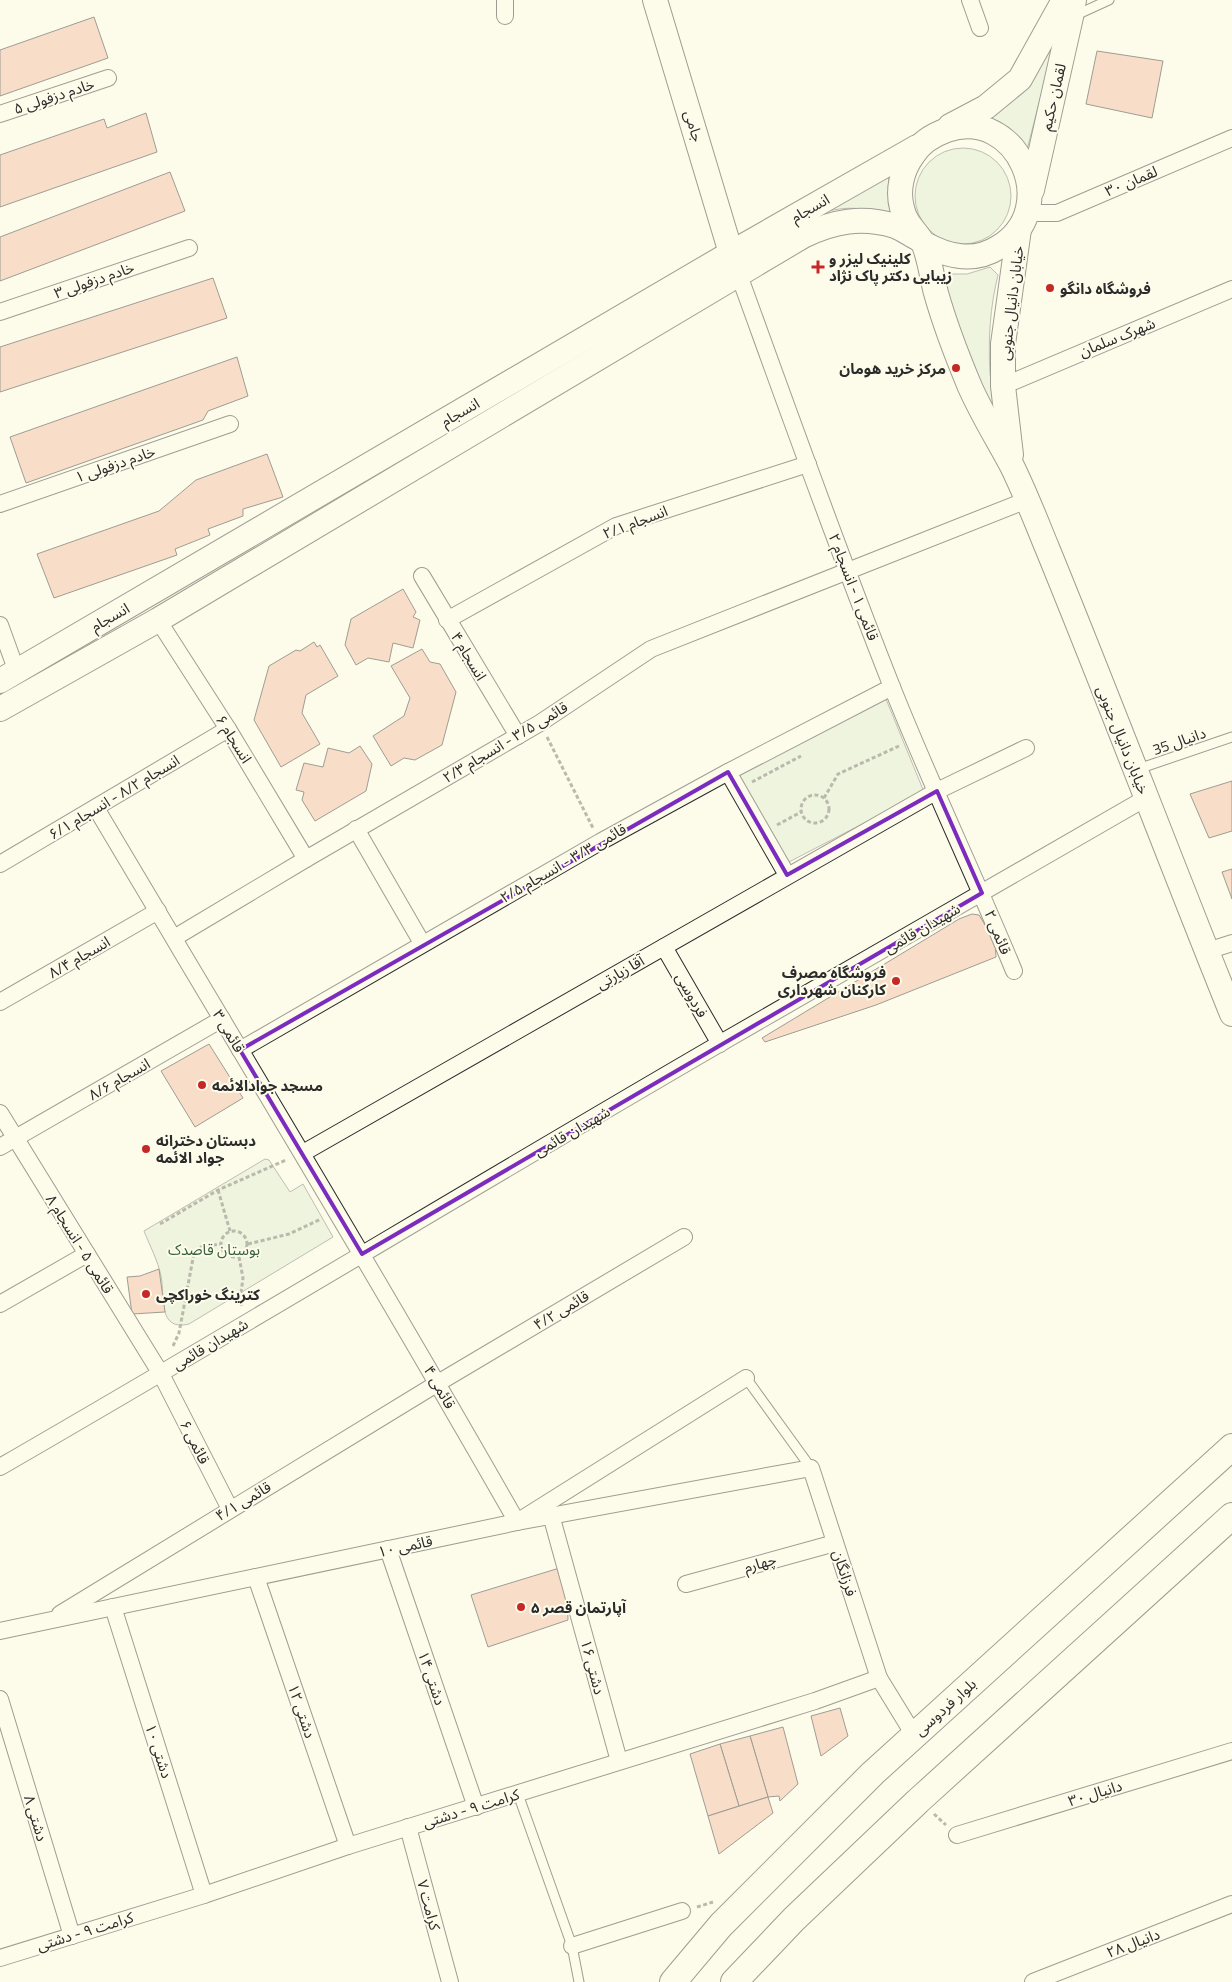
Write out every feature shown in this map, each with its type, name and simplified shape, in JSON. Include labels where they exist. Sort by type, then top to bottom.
[{"type":"main road","name":"جامی","points":[[655,0],[731,253]]},
{"type":"main road","name":"لقمان حکیم","points":[[927,140],[986,106],[1020,79],[1070,6]]},
{"type":"main road","name":"لقمان حکیم","points":[[1026,212],[1070,6]]},
{"type":"main road","points":[[972,127],[991,132],[1007,142],[1020,157],[1028,175],[1026,212],[1007,242],[991,252],[974,257],[955,257],[938,252],[921,241],[909,226],[901,206],[900,184],[906,164],[927,140],[952,128],[972,127]]},
{"type":"main road","name":"انسجام","points":[[9,676],[927,140]]},
{"type":"main road","name":"خیابان دانیال جنوبی","points":[[1012,466],[1003,386],[1003,344],[1026,212]]},
{"type":"main road","name":"انسجام","points":[[0,709],[158,620],[804,236],[832,224],[862,221],[895,226],[921,241]]},
{"type":"main road","name":"خیابان دانیال جنوبی","points":[[921,241],[936,296],[955,351],[979,406],[1012,466],[1027,500],[1232,1014]]},
{"type":"main road","name":"بلوار فردوسی","points":[[673,1982],[758,1887],[914,1735],[1232,1447]]},
{"type":"main road","points":[[734,1982],[794,1918],[918,1801],[1232,1516]]},
{"type":"street","points":[[505,0],[505,16]]},
{"type":"street","points":[[970,0],[980,28]]},
{"type":"street","name":"خادم دزفولی ۵","points":[[0,114],[108,78]]},
{"type":"street","name":"لقمان ۳۰","points":[[1026,212],[1056,212],[1232,138]]},
{"type":"street","name":"خادم دزفولی ۳","points":[[0,312],[189,248]]},
{"type":"street","name":"قائمی ۱ - انسجام ۲","points":[[740,275],[808,464],[892,687],[982,893]]},
{"type":"street","name":"شهرک سلمان","points":[[1003,386],[1232,289]]},
{"type":"street","name":"خادم دزفولی ۱","points":[[0,504],[230,424]]},
{"type":"street","name":"انسجام ۲/۱","points":[[447,620],[616,526],[808,464]]},
{"type":"street","name":"قائمی ۳/۵ - انسجام ۲/۳","points":[[174,938],[540,723],[651,649],[1027,500]]},
{"type":"street","name":"انسجام ۴","points":[[422,576],[518,736]]},
{"type":"street","name":"انسجام ۶","points":[[158,620],[228,729],[306,859]]},
{"type":"street","points":[[0,625],[9,676]]},
{"type":"street","name":"قائمی ۳/۳ - انسجام ۲/۵","points":[[240,1050],[422,943],[600,842],[728,772],[892,687]]},
{"type":"street","name":"انسجام ۸/۲ - انسجام ۶/۱","points":[[0,864],[228,729]]},
{"type":"street","name":"آقا زیارتی","points":[[303,1153],[787,875],[937,791],[1026,748]]},
{"type":"street","points":[[728,772],[787,875]]},
{"type":"street","name":"شهیدان قائمی","points":[[0,1467],[720,1044],[1146,798]]},
{"type":"street","name":"قائمی ۳","points":[[96,808],[362,1254]]},
{"type":"street","points":[[356,830],[422,943]]},
{"type":"street","name":"قائمی ۲","points":[[982,893],[1014,972]]},
{"type":"street","name":"انسجام ۸/۴","points":[[0,1002],[158,911]]},
{"type":"street","points":[[1206,951],[1232,943]]},
{"type":"street","name":"فردوسی","points":[[664,947],[720,1044]]},
{"type":"street","name":"انسجام ۸/۶","points":[[0,1147],[222,1019]]},
{"type":"street","name":"قائمی ۵ - انسجام ۸","points":[[0,1113],[161,1374]]},
{"type":"street","name":"قائمی ۴/۲","points":[[438,1383],[684,1237]]},
{"type":"street","points":[[0,1304],[87,1254]]},
{"type":"street","name":"قائمی ۴","points":[[362,1254],[517,1522]]},
{"type":"street","name":"قائمی ۶","points":[[161,1374],[230,1508]]},
{"type":"street","points":[[517,1522],[746,1378]]},
{"type":"street","name":"قائمی ۴/۱","points":[[49,1620],[438,1383]]},
{"type":"street","name":"قائمی ۱۰","points":[[0,1631],[551,1515],[811,1468]]},
{"type":"street","name":"فرزانگان","points":[[811,1468],[879,1678]]},
{"type":"street","name":"دشتی ۱۶","points":[[551,1515],[619,1761]]},
{"type":"street","name":"چهارم","points":[[686,1584],[834,1543]]},
{"type":"street","name":"دشتی ۱۴","points":[[388,1549],[476,1807]]},
{"type":"street","name":"دشتی ۱۲","points":[[256,1577],[348,1846]]},
{"type":"street","name":"دشتی ۱۰","points":[[113,1607],[204,1895]]},
{"type":"street","points":[[879,1678],[914,1735]]},
{"type":"street","name":"کرامت ۹ - دشتی","points":[[0,1958],[204,1895],[408,1827],[815,1701],[879,1678]]},
{"type":"street","name":"دشتی ۸","points":[[0,1700],[72,1936]]},
{"type":"street","name":"دانیال ۳۰","points":[[958,1835],[1232,1751]]},
{"type":"street","name":"کرامت ۷","points":[[408,1827],[450,1982]]},
{"type":"street","name":"دانیال ۲۸","points":[[1033,1982],[1232,1904]]},
{"type":"street","points":[[572,1946],[682,1911]]},
{"type":"lane","points":[[1070,6],[1109,0]]},
{"type":"lane","name":"دانیال 35","points":[[1135,770],[1232,737]]},
{"type":"lane","points":[[746,1378],[811,1468]]},
{"type":"lane","points":[[518,1794],[572,1946],[579,1982]]},
{"type":"path","points":[[540,723],[600,842]]},
{"type":"path","points":[[897,737],[904,753]]},
{"type":"path","points":[[824,798],[838,774],[901,745]]},
{"type":"path","points":[[738,789],[807,752]]},
{"type":"path","points":[[816,794],[824,798],[829,805],[829,814],[823,821],[814,823],[806,820],[801,812],[802,804],[807,797],[816,794]]},
{"type":"path","points":[[762,832],[801,812]]},
{"type":"path","points":[[160,1224],[218,1190],[303,1153]]},
{"type":"path","points":[[218,1190],[230,1230]]},
{"type":"path","points":[[248,1244],[289,1234],[337,1211]]},
{"type":"path","points":[[230,1230],[238,1230],[246,1235],[248,1244],[245,1252],[239,1257],[230,1257],[223,1252],[220,1244],[223,1236],[230,1230]]},
{"type":"path","points":[[161,1374],[178,1334],[194,1253],[201,1247],[220,1244]]},
{"type":"path","points":[[239,1257],[243,1278],[240,1300],[246,1322]]},
{"type":"path","points":[[918,1801],[958,1835]]},
{"type":"highlighted area","points":[[728,772],[787,875],[937,791],[982,893],[362,1254],[240,1050]]},
{"type":"green space","points":[[1056,36],[1027,150],[981,119]]},
{"type":"green space","points":[[963,148],[981,151],[997,162],[1008,178],[1011,196],[1008,214],[997,230],[981,241],[963,244],[945,241],[929,230],[918,214],[915,196],[918,178],[929,162],[945,151]]},
{"type":"green space","points":[[888,169],[889,184],[900,223],[867,210],[850,208],[815,214]]},
{"type":"green space","points":[[990,267],[998,275],[991,311],[989,361],[992,389],[999,416],[993,419],[941,283],[951,274],[967,274]]},
{"type":"green space","points":[[886,699],[924,792],[785,864],[739,775]]},
{"type":"green space","name":"بوستان قاصدک","points":[[265,1159],[269,1160],[290,1192],[303,1184],[333,1237],[189,1324],[179,1325],[172,1323],[164,1310],[160,1270],[144,1231]]},
{"type":"building","points":[[94,17],[108,58],[0,96],[0,50]]},
{"type":"building","points":[[1097,51],[1163,61],[1152,118],[1086,104]]},
{"type":"building","points":[[146,113],[157,152],[0,207],[0,155],[104,119],[107,128]]},
{"type":"building","points":[[170,172],[185,211],[0,281],[0,237]]},
{"type":"building","points":[[213,278],[227,318],[0,392],[0,347]]},
{"type":"building","points":[[237,357],[248,396],[208,411],[203,420],[26,483],[10,437]]},
{"type":"building","points":[[267,454],[283,497],[243,509],[243,516],[208,529],[210,535],[175,549],[177,555],[54,598],[37,554],[159,511],[196,480]]},
{"type":"building","points":[[403,589],[416,612],[413,617],[420,620],[413,648],[393,643],[389,662],[368,658],[356,665],[345,645],[351,619]]},
{"type":"building","points":[[314,642],[317,647],[320,645],[338,676],[306,695],[302,713],[320,744],[281,767],[254,720],[269,666]]},
{"type":"building","points":[[422,649],[430,662],[440,664],[456,692],[442,745],[415,760],[404,758],[391,766],[373,736],[404,716],[410,698],[391,666]]},
{"type":"building","points":[[360,746],[372,764],[366,791],[315,821],[302,800],[304,792],[296,790],[304,763],[323,767],[328,748],[349,753]]},
{"type":"building","points":[[1232,781],[1232,831],[1209,838],[1190,794]]},
{"type":"building","points":[[1232,869],[1232,899],[1222,872]]},
{"type":"building","name":"فروشگاه مصرف کارکنان شهرداری","points":[[972,914],[979,915],[995,941],[996,957],[876,1005],[765,1042],[762,1038],[959,919]]},
{"type":"building","name":"مسجد جوادالائمه","points":[[209,1044],[243,1098],[195,1127],[161,1071]]},
{"type":"building","name":"کترینگ خوراکچی","points":[[159,1269],[165,1312],[132,1314],[127,1277],[140,1276]]},
{"type":"building","name":"آپارتمان قصر ۵","points":[[566,1566],[568,1620],[488,1647],[471,1595]]},
{"type":"building","points":[[840,1708],[848,1736],[821,1756],[811,1716]]},
{"type":"building","points":[[783,1727],[798,1784],[780,1801],[779,1796],[768,1797],[750,1736]]},
{"type":"building","points":[[750,1736],[768,1797],[739,1806],[720,1744]]},
{"type":"building","points":[[720,1744],[739,1806],[708,1816],[690,1754]]},
{"type":"building","points":[[768,1797],[773,1813],[719,1854],[708,1816]]},
{"type":"place","name":"کلینیک لیزر و زیبایی دکتر پاک نژاد","points":[[818,267]]},
{"type":"place","name":"فروشگاه دانگو","points":[[1050,288]]},
{"type":"place","name":"مرکز خرید هومان","points":[[956,368]]},
{"type":"place","name":"فروشگاه مصرف کارکنان شهرداری","points":[[896,981]]},
{"type":"place","name":"مسجد جوادالائمه","points":[[202,1085]]},
{"type":"place","name":"دبستان دخترانه جواد الائمه","points":[[146,1149]]},
{"type":"place","name":"کترینگ خوراکچی","points":[[146,1294]]},
{"type":"place","name":"آپارتمان قصر ۵","points":[[521,1607]]}]
